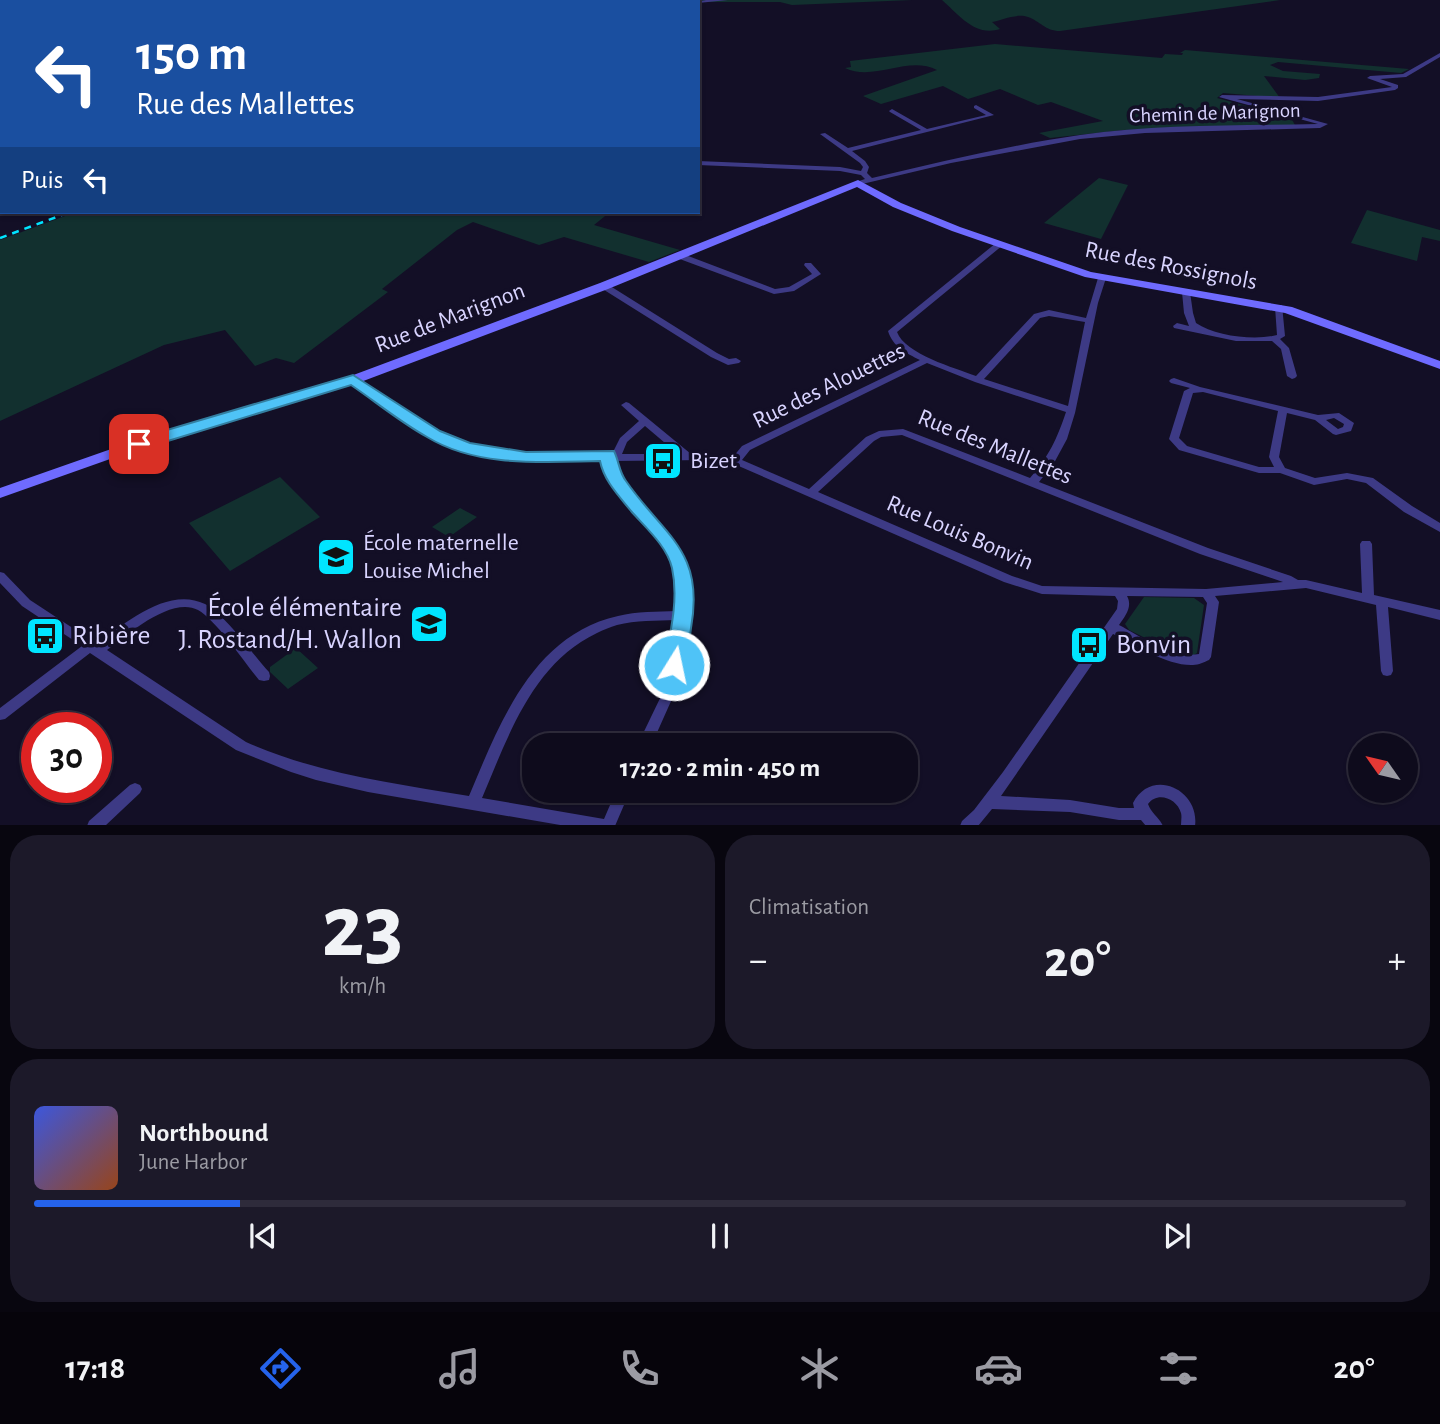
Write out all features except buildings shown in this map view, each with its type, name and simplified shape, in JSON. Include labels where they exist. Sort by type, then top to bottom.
[{"type":"street","points":[[700,2],[726,0]]},
{"type":"street","name":"Chemin de Marignon","points":[[863,178],[1080,137],[1173,130],[1320,127],[1325,124],[1222,97],[1318,99],[1395,88],[1393,84],[1373,81],[1370,78],[1404,76],[1440,55]]},
{"type":"street","points":[[848,150],[991,115],[976,107]]},
{"type":"street","points":[[892,111],[927,131]]},
{"type":"street","points":[[700,163],[840,169],[863,178],[866,167],[863,162],[823,134]]},
{"type":"street","name":"Rue des Rossignols","points":[[863,178],[897,205],[999,245],[1102,278],[1279,307],[1440,365]]},
{"type":"street","name":"Rue de Marignon","points":[[0,493],[139,444],[353,380],[680,256],[863,178]]},
{"type":"street","name":"Rue des Alouettes","points":[[927,360],[899,344],[892,331],[999,245]]},
{"type":"street","points":[[680,256],[774,292],[791,289],[817,274],[808,265]]},
{"type":"street","points":[[1032,483],[1063,440],[1102,278]]},
{"type":"street","points":[[604,286],[714,355],[728,362],[736,361]]},
{"type":"street","points":[[1185,292],[1191,320],[1194,325],[1206,331]]},
{"type":"street","points":[[1177,326],[1258,341],[1275,340],[1281,336],[1279,307]]},
{"type":"street","points":[[978,380],[1037,316],[1049,313],[1091,321]]},
{"type":"street","points":[[1275,340],[1285,348],[1292,376]]},
{"type":"street","points":[[927,360],[1070,410]]},
{"type":"street","name":"Rue des Alouettes","points":[[736,461],[746,448],[927,360]]},
{"type":"street","points":[[353,380],[434,435],[467,448],[526,458],[687,456],[736,461],[811,492]]},
{"type":"street","points":[[1174,381],[1318,418]]},
{"type":"street","points":[[1203,389],[1189,391],[1174,439],[1176,444],[1259,470],[1281,470],[1314,482],[1348,476],[1369,480],[1408,509],[1440,528]]},
{"type":"street","points":[[626,405],[687,456]]},
{"type":"street","points":[[1281,470],[1274,457],[1283,410]]},
{"type":"street","points":[[645,421],[635,427],[612,455],[611,471],[664,537],[681,567],[684,615],[670,690],[650,733]]},
{"type":"street","name":"Rue des Mallettes","points":[[811,492],[870,439],[892,432],[915,435],[1204,551],[1281,576],[1296,585],[1321,586],[1440,615]]},
{"type":"street","name":"Rue Louis Bonvin","points":[[811,492],[1027,586],[1042,590],[1206,593],[1296,585]]},
{"type":"street","points":[[1366,544],[1368,597]]},
{"type":"street","points":[[0,576],[26,603],[93,650],[232,740],[266,758],[335,779],[607,825],[618,803]]},
{"type":"street","points":[[967,825],[989,802],[1123,610],[1124,601],[1119,592]]},
{"type":"street","points":[[1111,627],[1181,660],[1199,661],[1205,657],[1213,602],[1206,593]]},
{"type":"street","points":[[1382,601],[1387,671]]},
{"type":"street","points":[[0,715],[149,614],[177,604],[190,603],[205,609],[264,676]]},
{"type":"street","points":[[473,803],[517,703],[536,676],[558,653],[583,635],[609,623],[684,615]]},
{"type":"street","points":[[94,825],[135,789]]},
{"type":"street","points":[[1156,825],[1144,814],[1140,803],[1143,797],[1153,791],[1176,795],[1187,806],[1191,818],[1188,825]]},
{"type":"street","points":[[989,802],[1070,806],[1119,814],[1144,814]]},
{"type":"green space","points":[[700,0],[912,0],[792,5],[780,2]]},
{"type":"green space","points":[[942,0],[1280,0],[1060,31],[1050,29],[1028,17],[1019,16],[992,22],[1000,29],[991,31],[968,23]]},
{"type":"green space","points":[[995,44],[1162,58],[1165,54],[1182,55],[1183,53],[1180,53],[1185,50],[1409,69],[1401,73],[1278,62],[1270,65],[1283,71],[1320,74],[1319,78],[1305,80],[1264,76],[1280,98],[1223,93],[1217,98],[1291,118],[1295,125],[1124,130],[1050,138],[1039,133],[1103,121],[1051,102],[1038,105],[1000,89],[968,99],[943,86],[881,104],[863,96],[937,70],[914,65],[868,72],[845,68],[851,67],[850,61]]},
{"type":"green space","points":[[1099,178],[1128,185],[1101,239],[1044,223]]},
{"type":"green space","points":[[1367,210],[1440,230],[1440,241],[1422,237],[1417,261],[1351,243]]},
{"type":"green space","points":[[71,214],[608,214],[594,225],[680,250],[649,262],[564,237],[539,245],[473,222],[457,230],[382,289],[388,292],[294,363],[276,358],[255,366],[225,330],[164,345],[0,421],[0,240]]},
{"type":"green space","points":[[280,477],[320,517],[230,571],[189,523]]},
{"type":"green space","points":[[460,508],[477,517],[449,537],[432,527]]},
{"type":"green space","points":[[1144,597],[1194,598],[1204,605],[1197,653],[1191,657],[1182,656],[1129,630],[1125,624]]},
{"type":"green space","points":[[296,648],[318,668],[288,689],[270,672],[270,667]]},
{"type":"railway","points":[[0,238],[65,214]]},
{"type":"place","name":"Bizet","points":[[663,461]]},
{"type":"place","name":"École maternelle Louise Michel","points":[[336,557]]},
{"type":"place","name":"École élémentaire J. Rostand/H. Wallon","points":[[429,624]]},
{"type":"place","name":"Ribière","points":[[45,636]]},
{"type":"place","name":"Bonvin","points":[[1089,645]]},
{"type":"route","points":[[139,444],[353,380],[434,435],[467,448],[494,455],[526,458],[608,455],[611,471],[622,488],[664,537],[681,567],[684,615],[674,665]]}]
